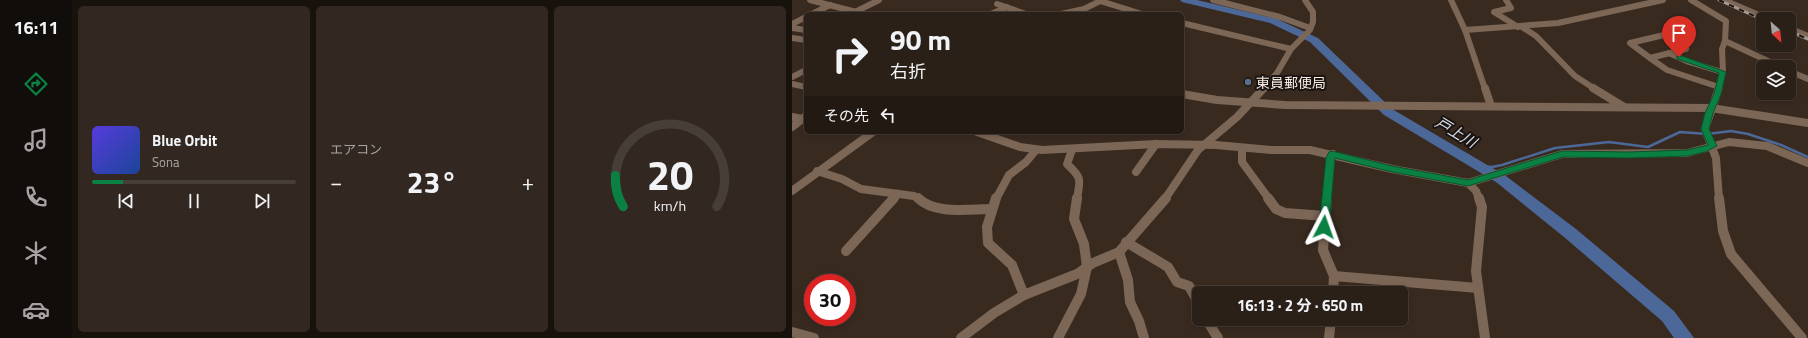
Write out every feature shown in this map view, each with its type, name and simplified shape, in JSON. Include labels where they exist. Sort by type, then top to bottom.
[{"type":"street","points":[[810,0],[855,12],[880,0]]},
{"type":"street","points":[[1213,0],[1280,17],[1310,29]]},
{"type":"street","points":[[961,338],[994,313],[1024,295],[1077,274],[1092,263],[1119,252],[1126,242],[1171,192],[1188,163],[1198,150],[1237,117],[1277,73],[1291,49],[1310,29],[1313,22],[1313,12],[1305,0]]},
{"type":"street","points":[[1451,0],[1465,30],[1491,106]]},
{"type":"street","points":[[1506,0],[1511,8],[1494,12],[1536,36],[1575,76],[1624,108]]},
{"type":"street","points":[[1465,30],[1520,27],[1578,20],[1663,0]]},
{"type":"street","points":[[1691,0],[1726,21],[1727,25],[1725,41],[1721,52],[1722,72],[1718,94],[1711,108],[1705,129],[1712,143],[1716,157],[1718,190],[1726,243],[1731,254],[1802,338]]},
{"type":"street","points":[[1724,0],[1756,14]]},
{"type":"street","points":[[1070,12],[1084,9],[1100,1],[1136,12]]},
{"type":"street","points":[[997,4],[1021,12]]},
{"type":"street","points":[[816,12],[830,5]]},
{"type":"street","points":[[996,12],[1007,7]]},
{"type":"street","points":[[792,24],[804,18]]},
{"type":"street","points":[[1184,23],[1291,49]]},
{"type":"street","points":[[792,28],[804,30]]},
{"type":"street","points":[[1796,31],[1808,36]]},
{"type":"street","points":[[1650,58],[1686,49],[1664,35],[1630,43],[1650,58],[1667,70],[1719,86]]},
{"type":"street","points":[[792,38],[804,40]]},
{"type":"street","points":[[1725,41],[1766,60]]},
{"type":"street","points":[[1669,53],[1689,62],[1722,72]]},
{"type":"street","points":[[792,78],[804,71]]},
{"type":"street","points":[[1796,74],[1808,80]]},
{"type":"street","points":[[792,84],[804,87]]},
{"type":"street","points":[[1184,94],[1249,103],[1358,106],[1711,108],[1758,114],[1808,123]]},
{"type":"street","points":[[792,117],[804,118]]},
{"type":"street","points":[[792,127],[804,118]]},
{"type":"street","points":[[792,191],[817,171],[870,134]]},
{"type":"street","points":[[983,134],[1020,147],[1036,150],[1072,150],[1156,144],[1216,145],[1242,148],[1310,150],[1392,169],[1468,183],[1562,154],[1629,155],[1687,153],[1702,150],[1712,143],[1729,142],[1767,146],[1808,162]]},
{"type":"street","points":[[1136,172],[1156,144]]},
{"type":"street","points":[[1242,148],[1242,162],[1276,209],[1285,213],[1325,216]]},
{"type":"street","points":[[1024,295],[1018,278],[1009,262],[995,251],[986,239],[986,234],[992,209],[999,193],[1011,173],[1026,163],[1036,150]]},
{"type":"street","points":[[1058,338],[1080,299],[1087,267],[1084,244],[1074,219],[1080,181],[1079,175],[1067,164],[1072,150]]},
{"type":"street","points":[[1332,154],[1330,158],[1323,250],[1334,276],[1333,286]]},
{"type":"street","points":[[817,171],[842,179],[861,189],[914,196],[919,198],[921,202],[925,204],[954,210],[992,209]]},
{"type":"street","points":[[1468,183],[1476,191],[1482,207],[1476,260],[1478,288],[1485,338]]},
{"type":"street","points":[[846,251],[898,194]]},
{"type":"street","points":[[1126,242],[1168,267],[1177,282],[1189,286],[1192,291]]},
{"type":"street","points":[[1119,252],[1128,280],[1130,302],[1139,321],[1144,338]]},
{"type":"street","points":[[1334,276],[1478,288]]},
{"type":"street","points":[[1210,326],[1218,338]]},
{"type":"street","points":[[1329,338],[1330,326]]},
{"type":"street","points":[[792,332],[814,338]]},
{"type":"waterway","name":"戸上川","points":[[1185,0],[1273,21],[1314,40],[1388,112],[1501,179],[1570,233],[1668,316],[1685,338]]},
{"type":"waterway","points":[[1481,166],[1492,167],[1502,165],[1555,148],[1609,142],[1648,147],[1680,132],[1707,134],[1731,131],[1748,134],[1781,145],[1808,157]]},
{"type":"railway","points":[[1719,0],[1756,17]]},
{"type":"railway","points":[[1796,34],[1808,39]]},
{"type":"place","name":"東員郵便局","points":[[1248,82]]},
{"type":"route","points":[[1324,227],[1330,158],[1332,154],[1392,169],[1468,183],[1544,158],[1562,154],[1629,155],[1687,153],[1713,146],[1705,129],[1709,113],[1718,94],[1722,72],[1689,62],[1679,57]]}]
